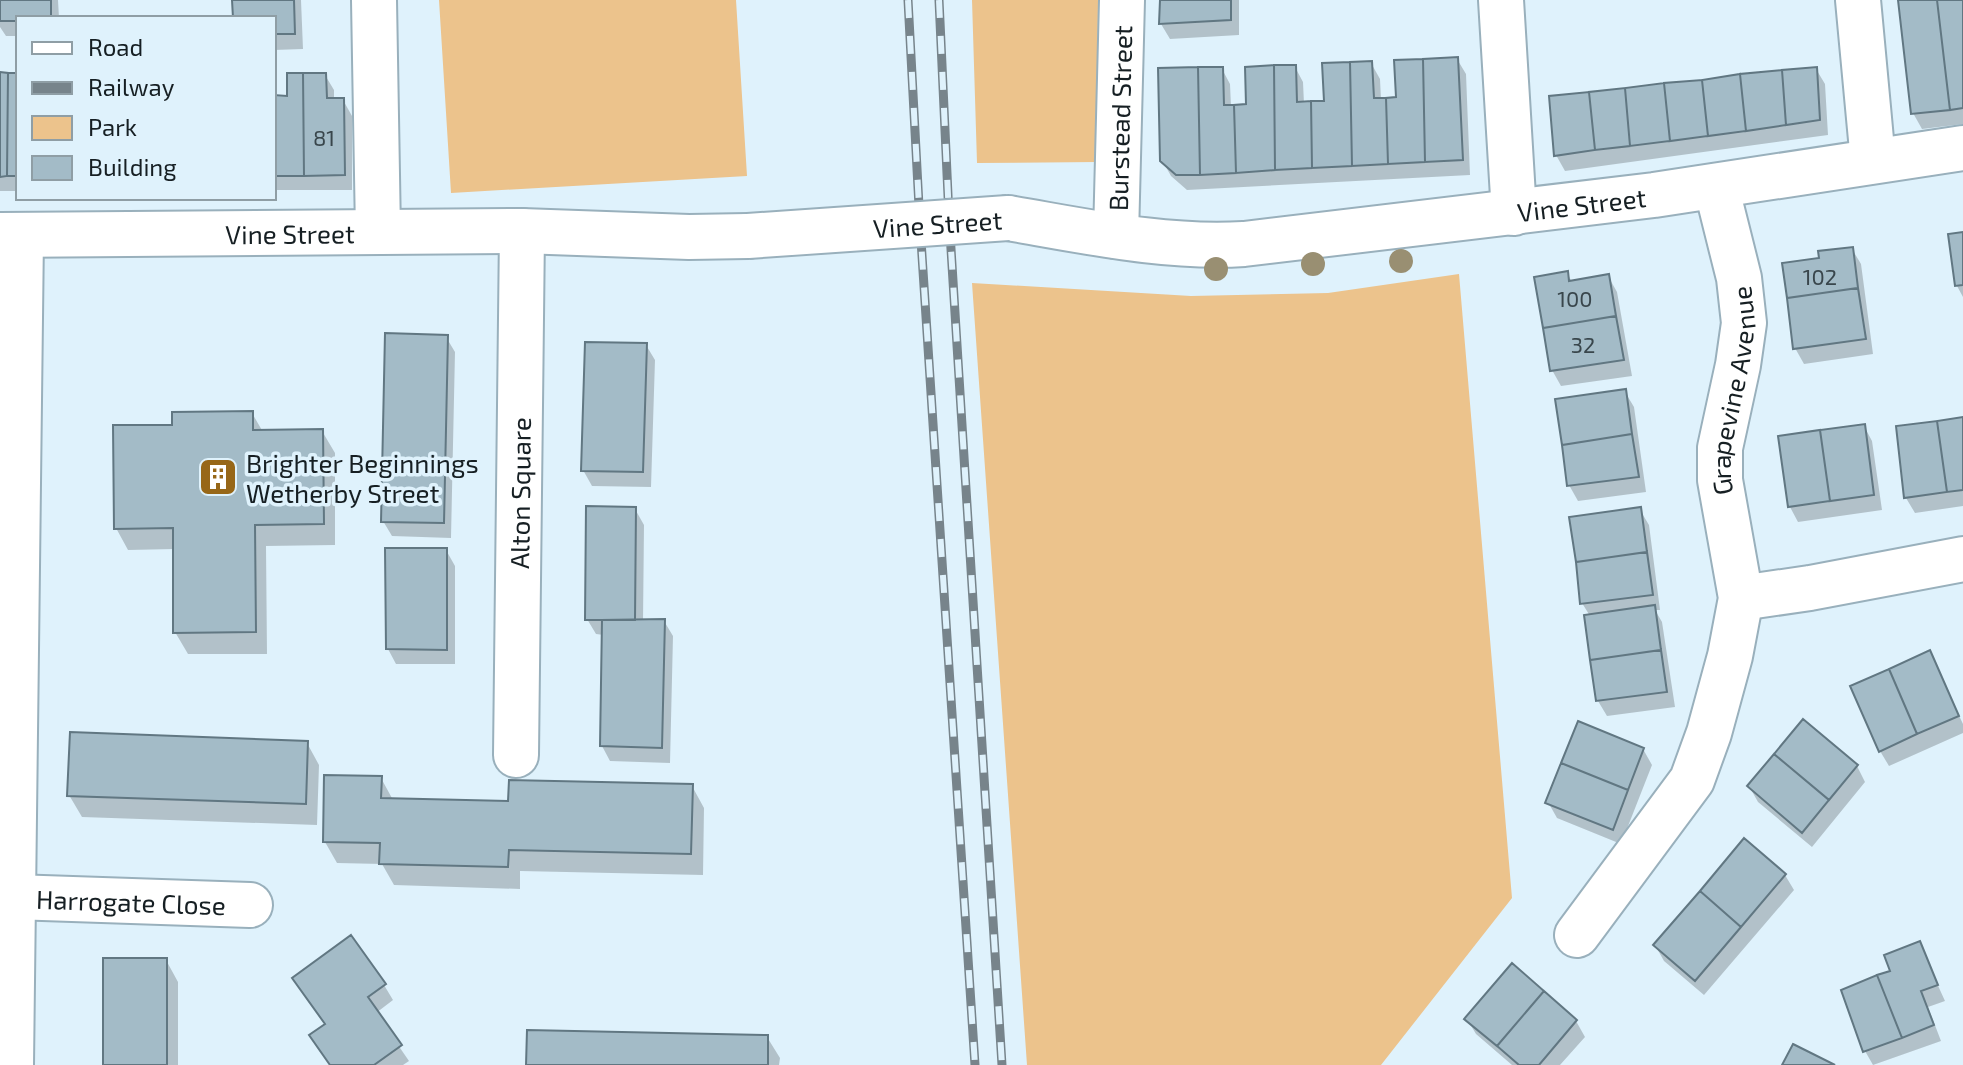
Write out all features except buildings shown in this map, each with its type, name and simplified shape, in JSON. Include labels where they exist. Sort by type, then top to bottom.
[{"type":"street","points":[[374,0],[378,232]]},
{"type":"street","name":"Burstead Street","points":[[1116,236],[1122,0]]},
{"type":"street","points":[[1501,0],[1514,213]]},
{"type":"street","points":[[1858,0],[1873,161]]},
{"type":"street","name":"Vine Street","points":[[11,235],[522,231],[748,236],[1008,218],[1116,236],[1222,245],[1514,213],[1963,148]]},
{"type":"street","name":"Grapevine Avenue","points":[[1577,935],[1692,780],[1709,733],[1730,656],[1741,598],[1720,480],[1720,448],[1744,323],[1739,278],[1716,186]]},
{"type":"street","name":"Alton Square","points":[[516,755],[522,231]]},
{"type":"street","points":[[11,235],[11,1065]]},
{"type":"street","points":[[1741,598],[1963,559]]},
{"type":"street","name":"Harrogate Close","points":[[13,897],[250,905]]},
{"type":"green space","points":[[439,0],[736,0],[747,176],[451,193]]},
{"type":"green space","points":[[972,0],[1098,0],[1097,162],[977,163]]},
{"type":"green space","points":[[1459,274],[1512,898],[1381,1065],[1027,1065],[972,283],[1191,296],[1328,293]]},
{"type":"railway","points":[[908,0],[975,1065]]},
{"type":"railway","points":[[939,0],[949,217],[1002,1065]]},
{"type":"place","name":"Brighter Beginnings Wetherby Street","points":[[218,477]]}]
